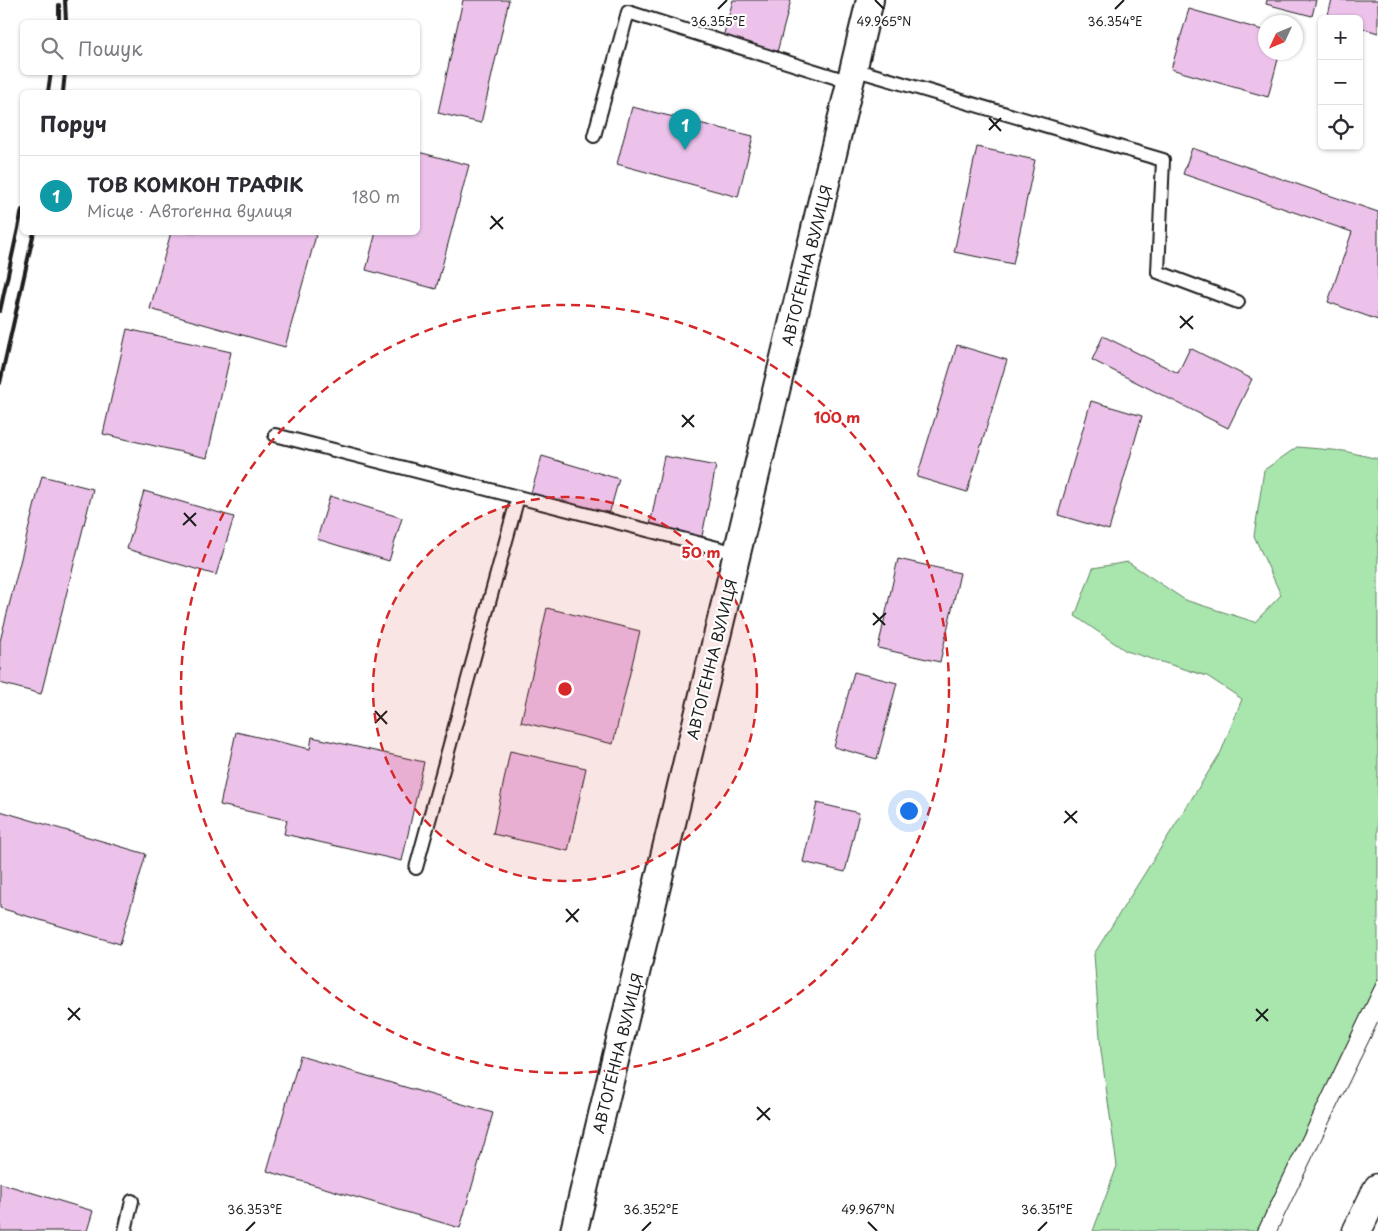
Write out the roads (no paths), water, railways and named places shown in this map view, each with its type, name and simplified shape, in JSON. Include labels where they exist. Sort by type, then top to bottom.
[{"type":"main road","points":[[1357,1231],[1378,1188]]},
{"type":"street","name":"АВТОҐЕННА ВУЛИЦЯ","points":[[574,1231],[870,0]]},
{"type":"lane","points":[[594,136],[628,12],[1163,160],[1158,272],[1238,302]]},
{"type":"lane","points":[[274,435],[737,553]]},
{"type":"lane","points":[[416,868],[518,497]]},
{"type":"lane","points":[[125,1231],[132,1201]]},
{"type":"tram line","points":[[1257,1231],[1378,979]]},
{"type":"tram line","points":[[1277,1231],[1378,1022]]},
{"type":"railway","points":[[65,0],[66,20]]},
{"type":"railway","points":[[59,5],[59,20]]},
{"type":"railway","points":[[48,90],[51,75]]},
{"type":"railway","points":[[63,90],[65,75]]},
{"type":"railway","points":[[0,311],[20,219]]},
{"type":"railway","points":[[0,383],[33,235]]},
{"type":"place","name":"ТОВ КОМКОН ТРАФІК","points":[[685,150]]}]
